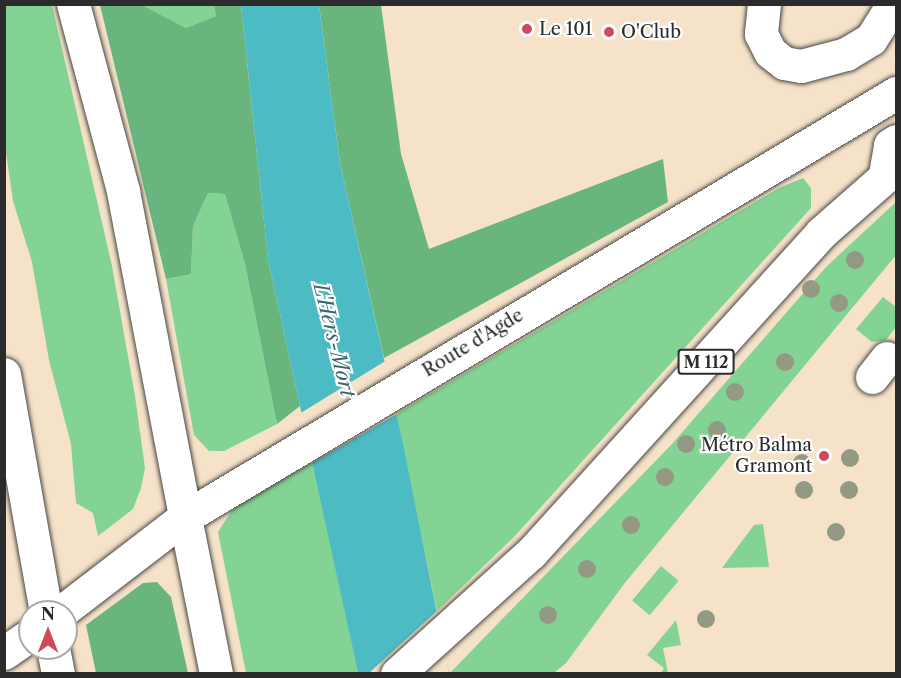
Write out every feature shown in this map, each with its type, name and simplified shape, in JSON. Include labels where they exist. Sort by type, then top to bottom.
[{"type":"main road","points":[[73,4],[123,190],[216,674]]},
{"type":"main road","points":[[764,4],[762,34],[770,52],[784,63],[801,66],[846,54],[871,39],[893,4]]},
{"type":"main road","name":"Route d'Agde","points":[[77,600],[185,517],[897,93]]},
{"type":"main road","points":[[891,170],[890,145],[897,141]]},
{"type":"main road","name":"M 112","points":[[398,674],[531,553],[821,233],[891,170]]},
{"type":"main road","points":[[4,374],[44,600]]},
{"type":"main road","points":[[4,653],[18,643]]},
{"type":"green space","points":[[4,5],[52,5],[112,266],[145,468],[133,509],[98,536],[93,513],[76,503],[71,444],[49,360],[32,262],[13,201],[4,139]]},
{"type":"green space","points":[[100,5],[142,5],[186,28],[216,16],[214,5],[241,5],[268,259],[300,406],[277,424],[245,264],[225,194],[208,193],[193,226],[191,274],[166,279]]},
{"type":"green space","points":[[142,5],[214,5],[216,16],[186,28]]},
{"type":"green space","points":[[319,5],[381,5],[401,154],[429,249],[663,159],[668,202],[384,358],[340,163]]},
{"type":"green space","points":[[803,178],[811,188],[811,208],[514,537],[437,611],[396,414],[779,188]]},
{"type":"green space","points":[[208,193],[225,194],[245,264],[277,424],[224,451],[209,451],[194,435],[166,279],[191,274],[193,226]]},
{"type":"green space","points":[[896,202],[896,255],[624,584],[566,663],[554,673],[449,674],[672,444],[826,267]]},
{"type":"green space","points":[[883,297],[896,307],[896,327],[886,340],[872,342],[856,329]]},
{"type":"green space","points":[[313,462],[358,673],[246,673],[218,532],[234,507]]},
{"type":"green space","points":[[763,524],[769,567],[722,568],[754,525]]},
{"type":"green space","points":[[661,566],[679,581],[650,615],[632,600]]},
{"type":"green space","points":[[157,582],[171,597],[188,673],[96,673],[86,625],[143,583]]},
{"type":"green space","points":[[676,620],[681,645],[663,648],[668,673],[661,673],[664,668],[647,655]]},
{"type":"water","name":"L'Hers-Mort","points":[[241,5],[319,5],[340,163],[402,439],[449,673],[358,673],[268,259]]},
{"type":"pier","points":[[387,360],[399,413],[310,464],[299,414]]},
{"type":"pier","points":[[439,609],[449,674],[369,673]]},
{"type":"place","name":"Le 101","points":[[527,29]]},
{"type":"place","name":"O'Club","points":[[609,32]]},
{"type":"place","name":"Métro Balma Gramont","points":[[824,456]]}]
